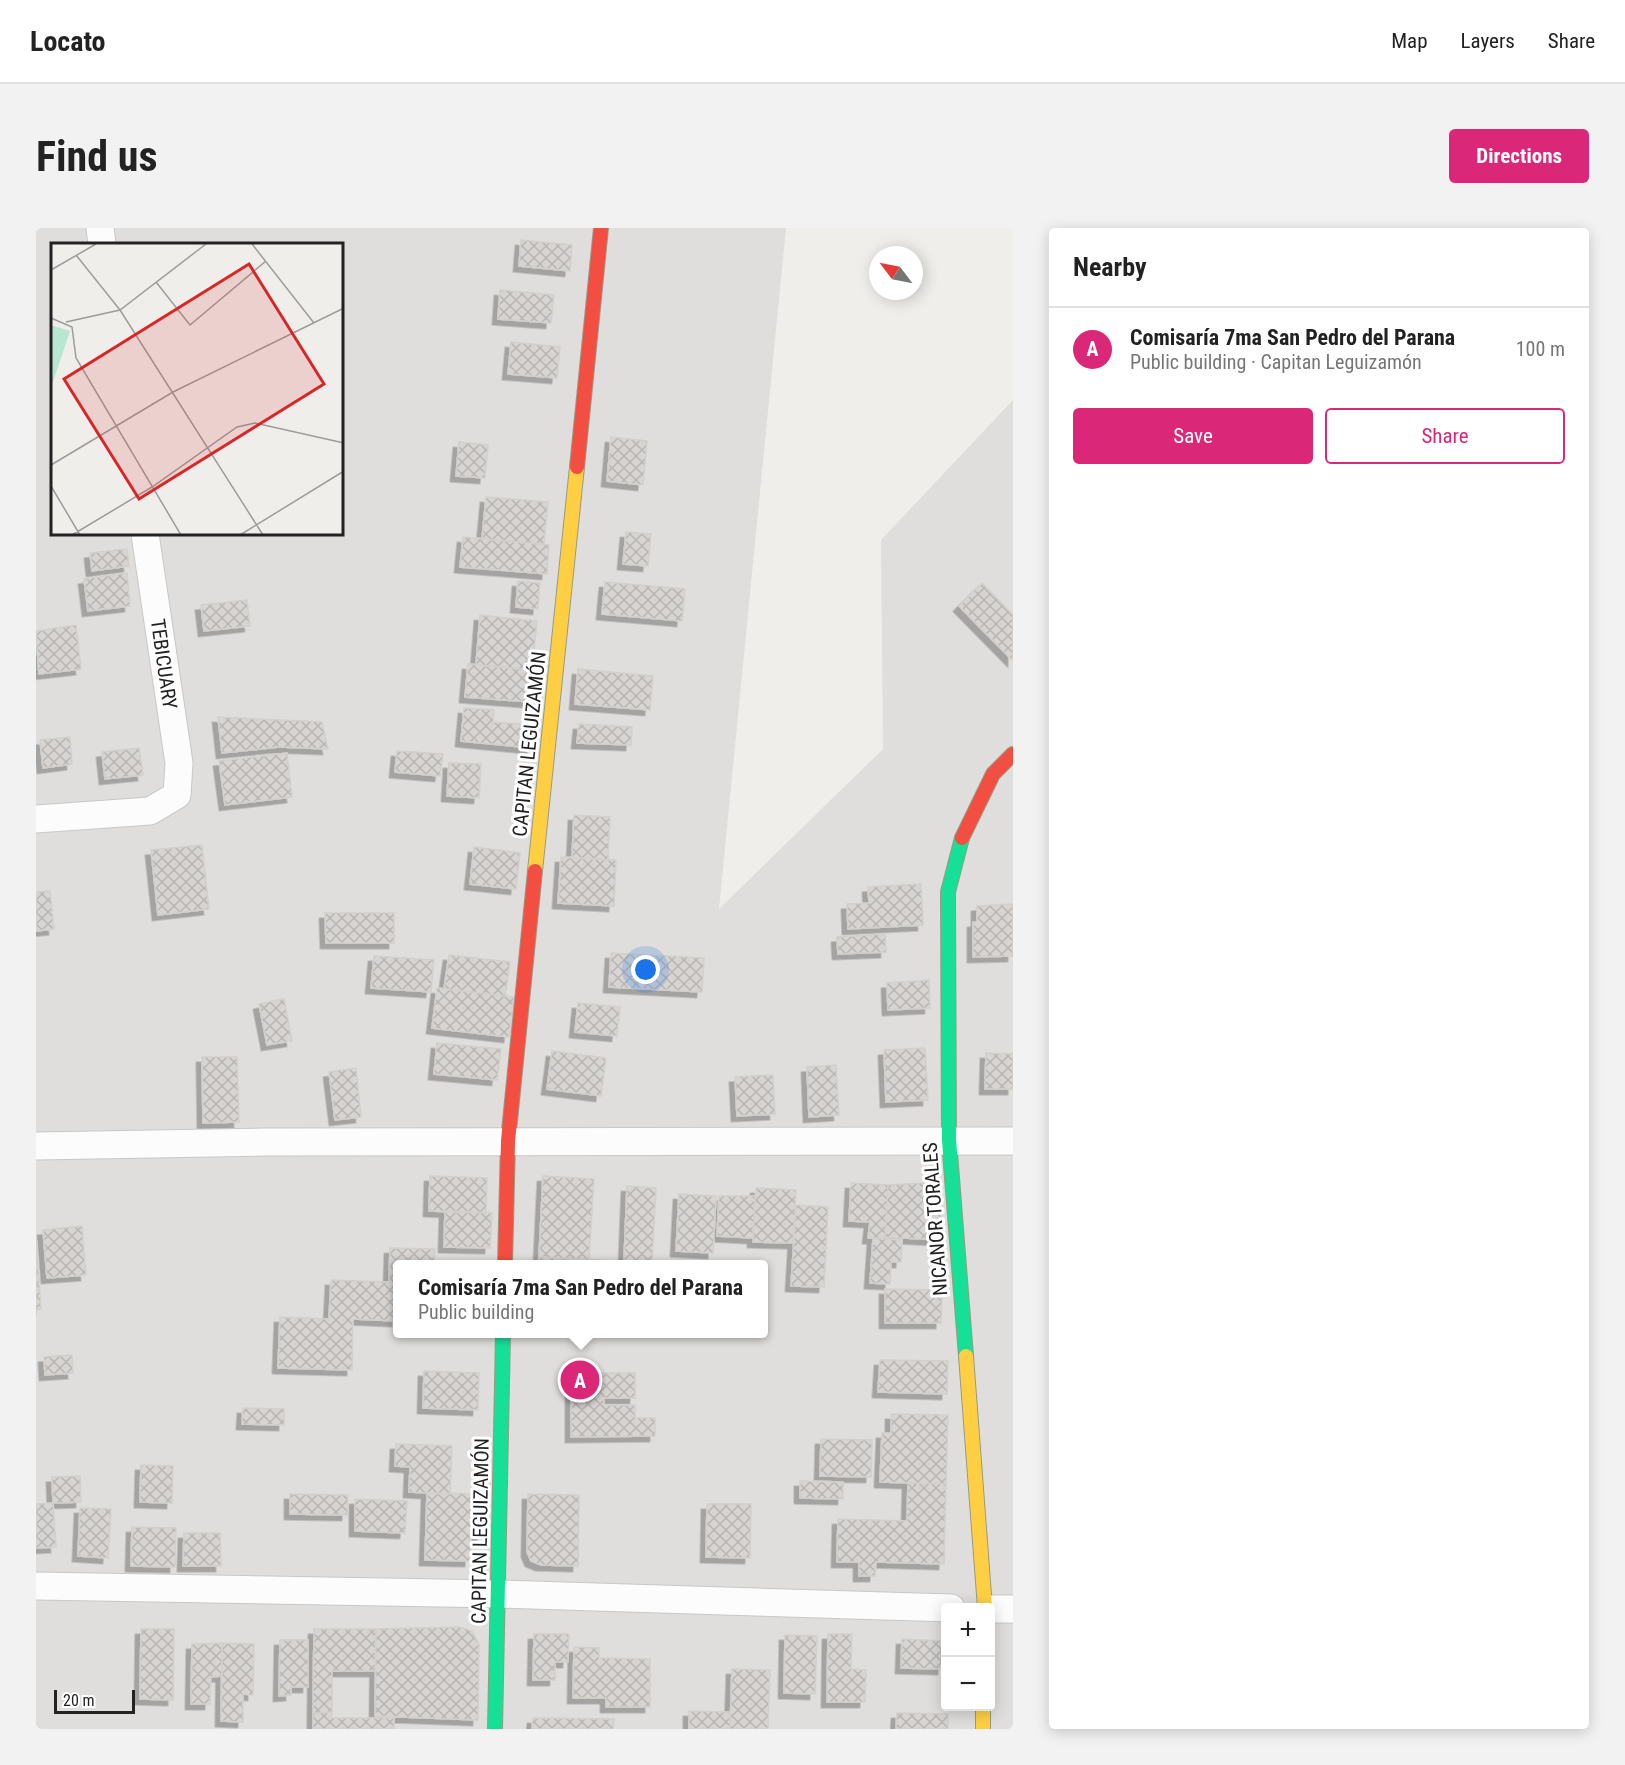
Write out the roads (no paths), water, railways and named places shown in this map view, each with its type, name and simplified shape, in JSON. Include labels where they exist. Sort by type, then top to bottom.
[{"type":"street","points":[[100,228],[102,243]]},
{"type":"street","name":"CAPITAN LEGUIZAMÓN","points":[[505,1260],[508,1141],[601,228]]},
{"type":"street","name":"TEBICUARY","points":[[36,819],[150,811],[177,795],[179,763],[145,536]]},
{"type":"street","name":"NICANOR TORALES","points":[[985,1603],[949,1140],[948,892],[965,828],[993,774],[1013,754]]},
{"type":"street","points":[[36,1146],[508,1141],[1013,1141]]},
{"type":"street","name":"CAPITAN LEGUIZAMÓN","points":[[495,1729],[503,1338]]},
{"type":"street","points":[[36,1586],[498,1594],[941,1608]]},
{"type":"street","points":[[995,1609],[1013,1609]]},
{"type":"street","points":[[983,1711],[983,1729]]},
{"type":"place","name":"Comisaría 7ma San Pedro del Parana","points":[[580,1380]]}]
